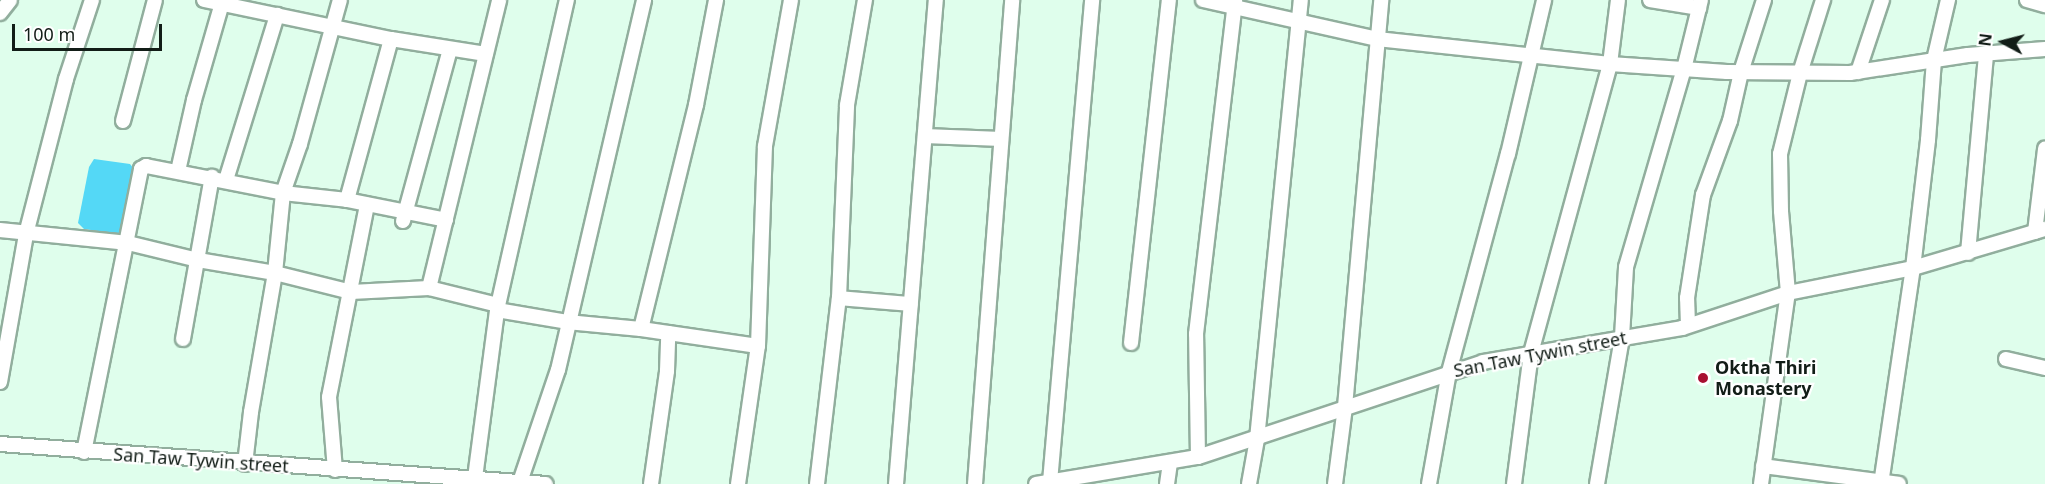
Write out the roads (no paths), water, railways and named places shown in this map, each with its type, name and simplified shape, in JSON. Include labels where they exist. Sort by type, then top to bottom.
[{"type":"street","points":[[0,13],[10,0]]},
{"type":"street","points":[[0,382],[26,234],[66,79],[92,0]]},
{"type":"street","points":[[123,121],[155,0]]},
{"type":"street","points":[[204,0],[391,39],[486,54]]},
{"type":"street","points":[[245,464],[251,412],[274,273],[283,193],[300,144],[340,0]]},
{"type":"street","points":[[429,288],[499,0]]},
{"type":"street","points":[[475,478],[498,308],[567,0]]},
{"type":"street","points":[[520,482],[558,370],[567,322],[644,0]]},
{"type":"street","points":[[641,329],[696,105],[716,0]]},
{"type":"street","points":[[738,484],[759,346],[765,146],[791,0]]},
{"type":"street","points":[[817,484],[839,298],[847,105],[865,0]]},
{"type":"street","points":[[896,484],[936,0]]},
{"type":"street","points":[[975,484],[1012,0]]},
{"type":"street","points":[[1043,483],[1092,0]]},
{"type":"street","points":[[1131,343],[1169,0]]},
{"type":"street","points":[[1203,0],[1234,3],[1298,21],[1377,39],[1684,69],[1741,72],[1858,72],[1934,60],[2045,49]]},
{"type":"street","points":[[1249,484],[1257,439],[1301,0]]},
{"type":"street","points":[[1335,484],[1345,407],[1381,0]]},
{"type":"street","points":[[1430,484],[1449,372],[1508,154],[1544,0]]},
{"type":"street","points":[[1514,484],[1531,352],[1610,63],[1618,0]]},
{"type":"street","points":[[1597,484],[1622,337],[1626,267],[1645,195],[1684,69],[1700,4],[1650,0]]},
{"type":"street","points":[[1688,325],[1687,298],[1703,195],[1730,121],[1741,72],[1764,0]]},
{"type":"street","points":[[1761,484],[1788,293],[1781,211],[1780,154],[1800,73],[1823,0]]},
{"type":"street","points":[[1858,72],[1882,0]]},
{"type":"street","points":[[1881,483],[1913,268],[1928,140],[1934,60],[1948,0]]},
{"type":"street","points":[[2027,0],[2045,5]]},
{"type":"street","points":[[178,171],[194,100],[222,3]]},
{"type":"street","points":[[1198,457],[1196,334],[1234,3]]},
{"type":"street","points":[[183,339],[198,260],[219,179],[277,15]]},
{"type":"street","points":[[347,200],[391,39]]},
{"type":"street","points":[[404,217],[450,49]]},
{"type":"street","points":[[1968,253],[1986,54]]},
{"type":"street","points":[[925,136],[1001,139]]},
{"type":"street","points":[[2040,231],[2045,149]]},
{"type":"street","points":[[84,452],[128,243],[141,169],[147,166],[178,171],[283,193],[347,200],[404,217],[446,220]]},
{"type":"street","points":[[335,470],[329,397],[367,205]]},
{"type":"street","points":[[0,230],[128,243],[198,260],[274,273],[351,292],[429,288],[498,308],[567,322],[641,329],[759,346]]},
{"type":"street","name":"San Taw Tywin street","points":[[1043,483],[1078,480],[1198,457],[1257,439],[1449,372],[1531,352],[1688,325],[1788,293],[1913,268],[2040,231]]},
{"type":"street","points":[[839,298],[911,304]]},
{"type":"street","points":[[651,484],[667,371],[668,333]]},
{"type":"street","points":[[2006,359],[2045,368]]},
{"type":"street","name":"San Taw Tywin street","points":[[0,444],[245,464],[546,484]]},
{"type":"street","points":[[1167,484],[1170,463]]},
{"type":"street","points":[[1763,466],[1899,484]]},
{"type":"water","points":[[94,159],[130,164],[134,169],[123,230],[119,234],[84,229],[78,223],[89,167]]},
{"type":"place","name":"Oktha Thiri Monastery","points":[[1703,378]]}]
